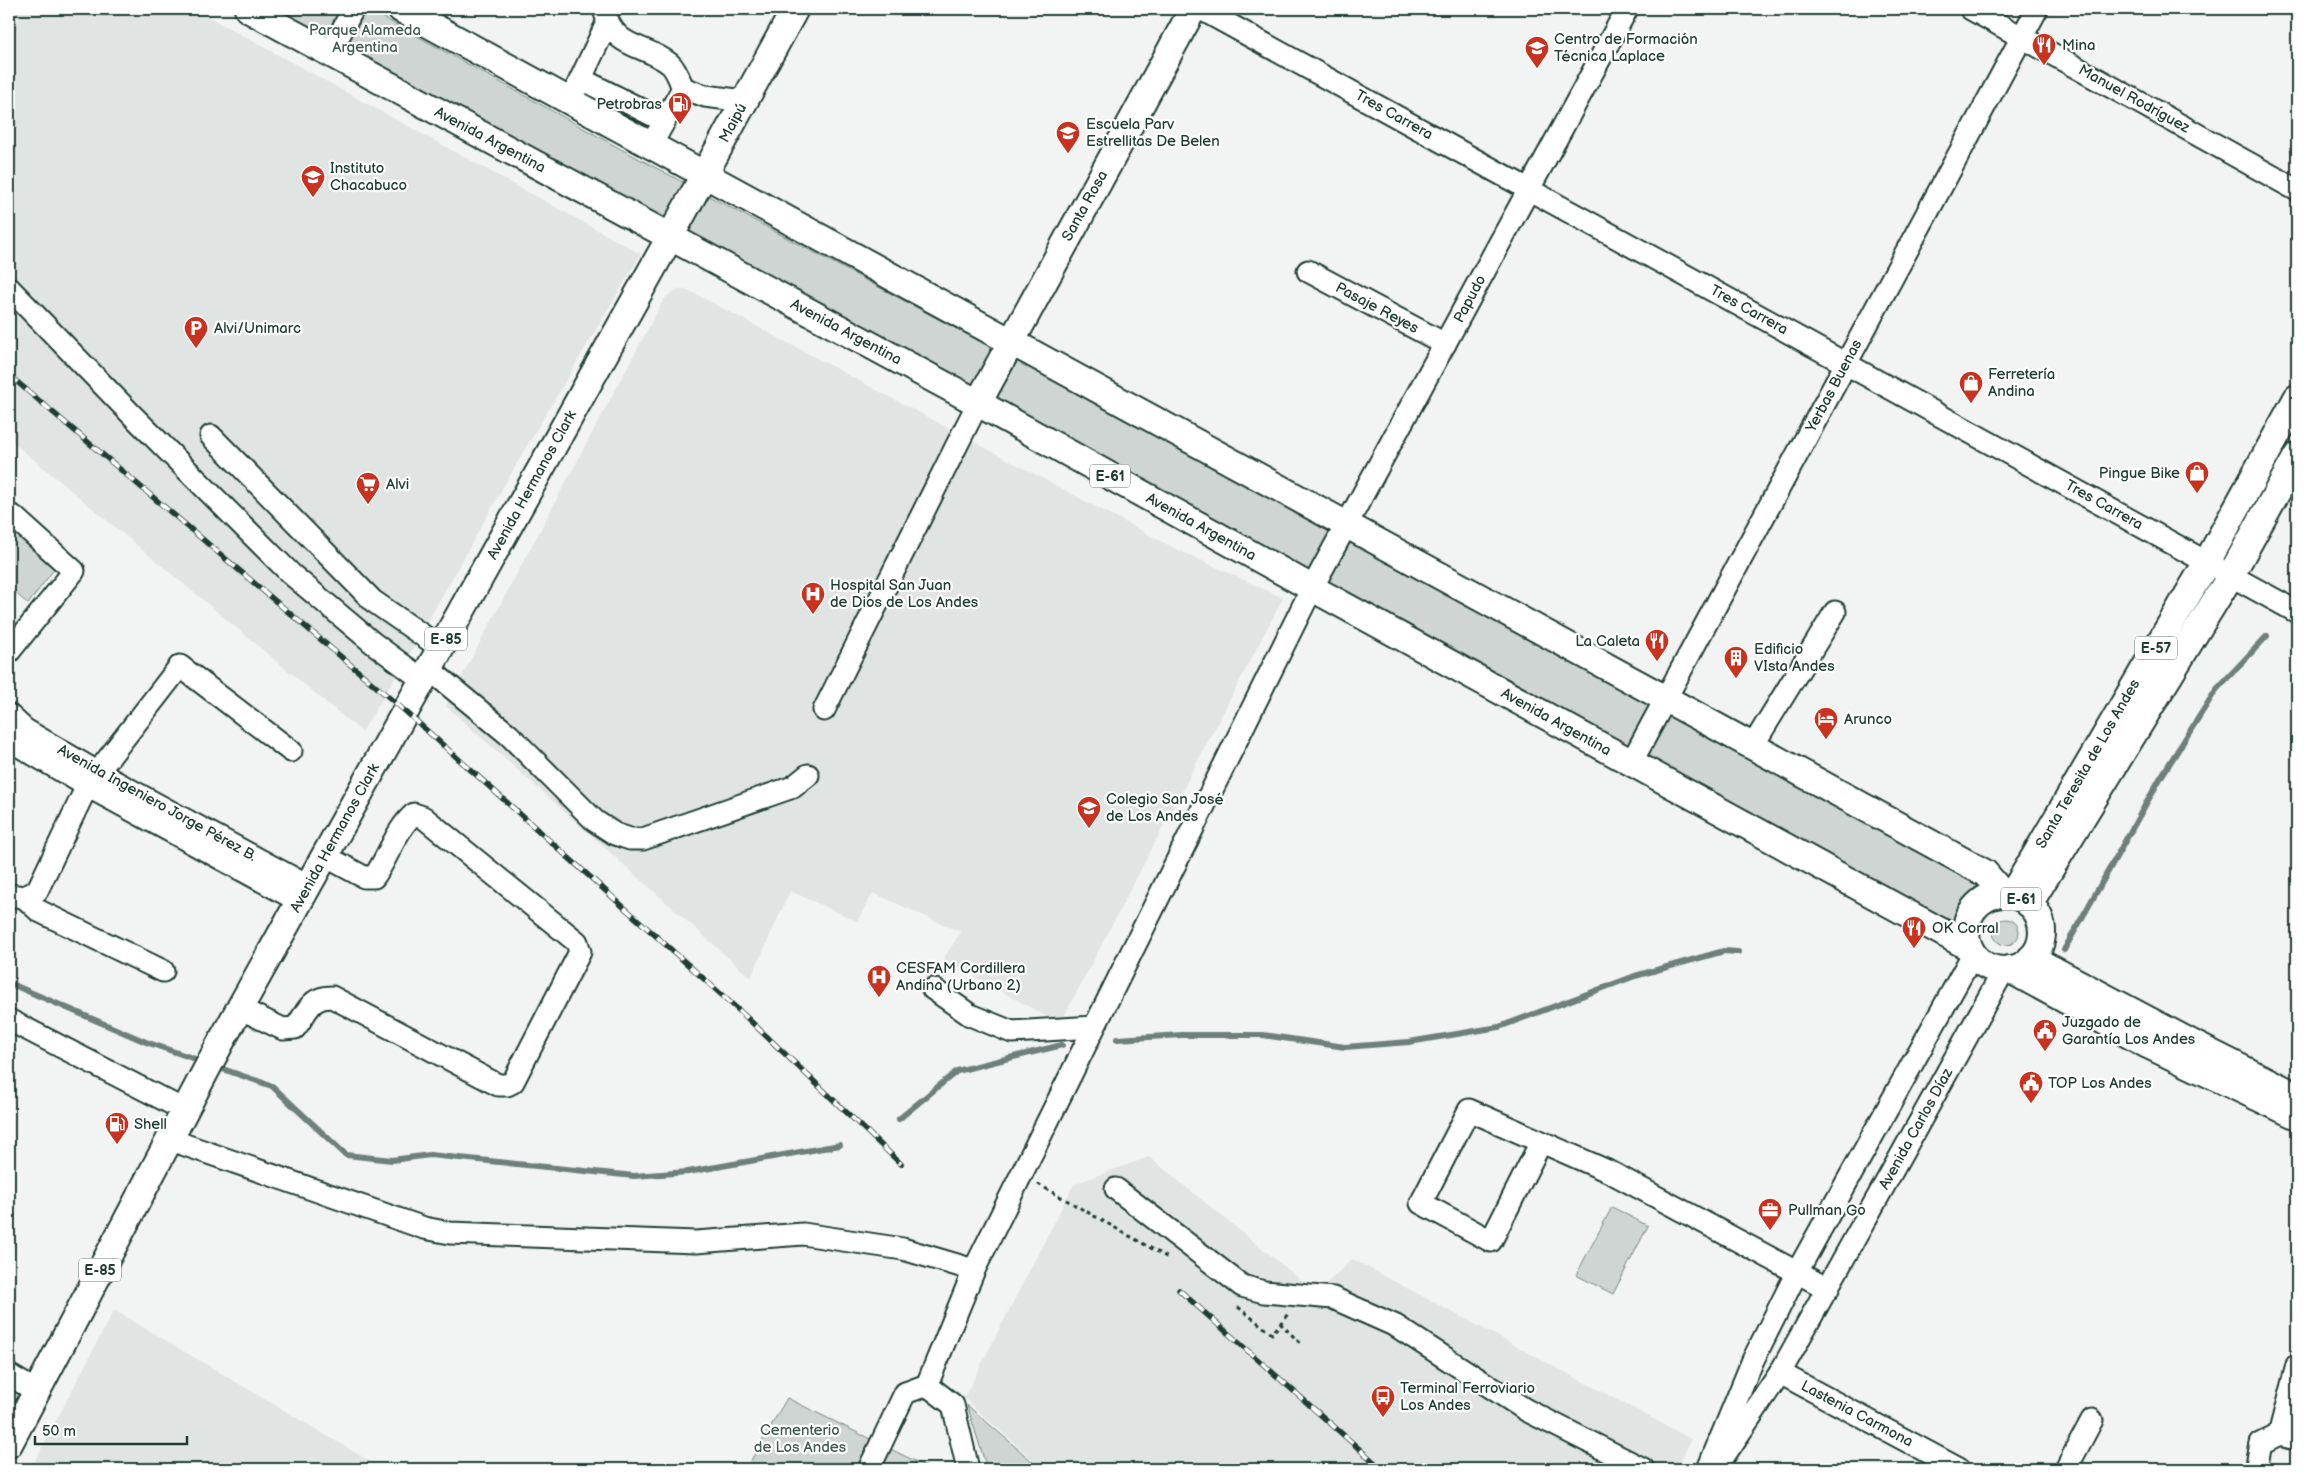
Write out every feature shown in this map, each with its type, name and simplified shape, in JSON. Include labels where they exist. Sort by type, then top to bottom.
[{"type":"main road","name":"Avenida Argentina","points":[[248,9],[978,403],[1971,951],[1987,966],[2015,966]]},
{"type":"main road","name":"E-61","points":[[401,9],[576,90],[651,145],[1985,873],[2038,916],[2042,931],[2040,946],[2015,966]]},
{"type":"main road","name":"Maipú","points":[[670,238],[795,9]]},
{"type":"main road","name":"Santa Rosa","points":[[978,403],[1192,9]]},
{"type":"main road","name":"Avenida Hermanos Clark","points":[[9,1444],[168,1139],[239,1008],[670,238]]},
{"type":"main road","name":"Santa Teresita de Los Andes","points":[[2015,898],[2207,562],[2297,398]]},
{"type":"main road","name":"Santa Teresita de Los Andes","points":[[2015,898],[2231,575],[2297,456]]},
{"type":"main road","name":"E-61","points":[[1971,951],[1966,931],[1970,915],[1981,902],[1988,898],[2015,898]]},
{"type":"main road","name":"E-61","points":[[2015,966],[2148,1045],[2297,1116]]},
{"type":"main road","name":"E-61","points":[[2015,966],[2199,1047],[2297,1096]]},
{"type":"street","points":[[330,53],[353,9]]},
{"type":"street","name":"Tres Carrera","points":[[1201,9],[2297,612]]},
{"type":"street","name":"Papudo","points":[[927,1385],[974,1270],[1312,588],[1627,9]]},
{"type":"street","name":"Manuel Rodríguez","points":[[1971,9],[2297,190]]},
{"type":"street","name":"Yerbas Buenas","points":[[1631,763],[2037,9]]},
{"type":"street","points":[[606,16],[576,90],[664,122]]},
{"type":"street","points":[[606,16],[616,36],[671,65],[683,88],[705,96],[745,101]]},
{"type":"street","points":[[651,145],[683,88]]},
{"type":"street","name":"Pasaje Reyes","points":[[1308,271],[1445,344]]},
{"type":"street","points":[[9,288],[125,408],[291,574],[373,643],[431,665]]},
{"type":"street","points":[[824,710],[978,403]]},
{"type":"street","points":[[211,436],[373,601],[431,665],[510,735],[595,821],[615,834],[630,839],[643,839],[794,787],[808,775]]},
{"type":"street","points":[[9,519],[13,516],[74,571],[9,652]]},
{"type":"street","points":[[1752,747],[1834,612]]},
{"type":"street","points":[[16,896],[37,891],[92,779],[180,666],[291,752]]},
{"type":"street","name":"Avenida Ingeniero Jorge Pérez B.","points":[[9,715],[24,729],[92,779]]},
{"type":"street","name":"Avenida Ingeniero Jorge Pérez B.","points":[[9,740],[92,779],[304,894]]},
{"type":"street","points":[[239,1008],[283,1029],[295,1028],[312,1002],[321,997],[332,997],[498,1084],[507,1085],[513,1082],[580,952],[577,942],[423,817],[414,814],[407,820],[383,865],[374,877],[364,877],[325,856]]},
{"type":"street","points":[[16,896],[39,912],[163,970]]},
{"type":"street","points":[[1708,1469],[1753,1360],[1797,1272],[1971,951]]},
{"type":"street","name":"Avenida Carlos Díaz","points":[[1715,1469],[1780,1373],[2015,966]]},
{"type":"street","points":[[933,989],[970,1015],[1012,1032],[1094,1027]]},
{"type":"street","points":[[9,1020],[187,1103]]},
{"type":"street","points":[[2206,1073],[2297,1126]]},
{"type":"street","points":[[1541,1142],[1491,1241],[1421,1203],[1470,1110],[1612,1173],[1828,1289]]},
{"type":"street","points":[[168,1139],[424,1228],[450,1233],[696,1242],[803,1234],[903,1249],[974,1270]]},
{"type":"street","points":[[1116,1189],[1242,1286],[1264,1292],[1333,1298],[1396,1326],[1526,1410],[1643,1469]]},
{"type":"street","points":[[2256,1469],[2261,1444],[2288,1437],[2297,1365]]},
{"type":"street","name":"Lastenia Carmona","points":[[1780,1373],[1959,1469]]},
{"type":"street","points":[[9,1375],[36,1391]]},
{"type":"street","points":[[869,1469],[905,1393],[927,1385],[953,1405],[968,1469]]},
{"type":"street","points":[[2066,1469],[2092,1420]]},
{"type":"path","points":[[1022,1176],[1087,1210],[1178,1263]]},
{"type":"path","points":[[1233,1303],[1272,1334],[1302,1296]]},
{"type":"path","points":[[1280,1323],[1302,1344]]},
{"type":"shaded area","points":[[9,9],[194,9],[641,254],[521,456],[407,658],[362,732],[9,439]]},
{"type":"shaded area","name":"Hospital San Juan de Dios de Los Andes","points":[[677,289],[688,290],[1170,546],[1283,598],[1060,1024],[943,959],[961,932],[873,893],[857,921],[790,891],[751,978],[446,706],[664,299]]},
{"type":"shaded area","points":[[1149,1157],[1317,1293],[1352,1259],[1691,1439],[1677,1469],[1043,1469],[964,1398],[1074,1184]]},
{"type":"shaded area","points":[[114,1310],[383,1469],[31,1469]]},
{"type":"green space","name":"Parque Alameda Argentina","points":[[253,9],[368,9],[621,149],[1981,878],[1953,923]]},
{"type":"green space","points":[[15,527],[55,568],[28,604],[9,587],[9,528]]},
{"type":"green space","points":[[2006,919],[2015,923],[2019,932],[2015,941],[2006,945],[1997,941],[1993,932],[1997,923]]},
{"type":"green space","points":[[1612,1207],[1648,1226],[1613,1294],[1576,1275]]},
{"type":"green space","name":"Cementerio de Los Andes","points":[[787,1398],[931,1469],[746,1469]]},
{"type":"green space","points":[[967,1405],[1041,1469],[987,1469]]},
{"type":"waterway","points":[[2064,950],[2161,777],[2216,690],[2267,636]]},
{"type":"waterway","points":[[1117,1039],[1182,1035],[1263,1035],[1345,1047],[1409,1042],[1499,1027],[1635,976],[1724,951],[1738,952]]},
{"type":"waterway","points":[[9,983],[146,1042],[204,1062]]},
{"type":"waterway","points":[[899,1119],[957,1071],[1062,1045]]},
{"type":"waterway","points":[[214,1066],[272,1086],[346,1155],[392,1160],[430,1155],[634,1176],[688,1172],[840,1145]]},
{"type":"railway","points":[[9,375],[405,711],[743,1014],[901,1164]]},
{"type":"railway","points":[[1179,1290],[1382,1469]]},
{"type":"place","name":"Mina","points":[[2044,66]]},
{"type":"place","name":"Centro de Formación Técnica Laplace","points":[[1537,69]]},
{"type":"place","name":"Petrobras","points":[[680,125]]},
{"type":"place","name":"Escuela Parv Estrellitas De Belen","points":[[1068,154]]},
{"type":"place","name":"Instituto Chacabuco","points":[[313,198]]},
{"type":"place","name":"Alvi/Unimarc","points":[[196,349]]},
{"type":"place","name":"Ferretería Andina","points":[[1971,404]]},
{"type":"place","name":"Pingue Bike","points":[[2197,494]]},
{"type":"place","name":"Alvi","points":[[368,505]]},
{"type":"place","name":"Hospital San Juan de Dios de Los Andes","points":[[813,615]]},
{"type":"place","name":"La Caleta","points":[[1657,662]]},
{"type":"place","name":"Edificio VIsta Andes","points":[[1736,679]]},
{"type":"place","name":"Arunco","points":[[1826,740]]},
{"type":"place","name":"Colegio San José de Los Andes","points":[[1089,829]]},
{"type":"place","name":"OK Corral","points":[[1914,949]]},
{"type":"place","name":"CESFAM Cordillera Andina (Urbano 2)","points":[[879,998]]},
{"type":"place","name":"Juzgado de Garantía Los Andes","points":[[2045,1052]]},
{"type":"place","name":"TOP Los Andes","points":[[2031,1104]]},
{"type":"place","name":"Shell","points":[[117,1145]]},
{"type":"place","name":"Pullman Go","points":[[1770,1231]]},
{"type":"place","name":"Terminal Ferroviario Los Andes","points":[[1383,1418]]}]
